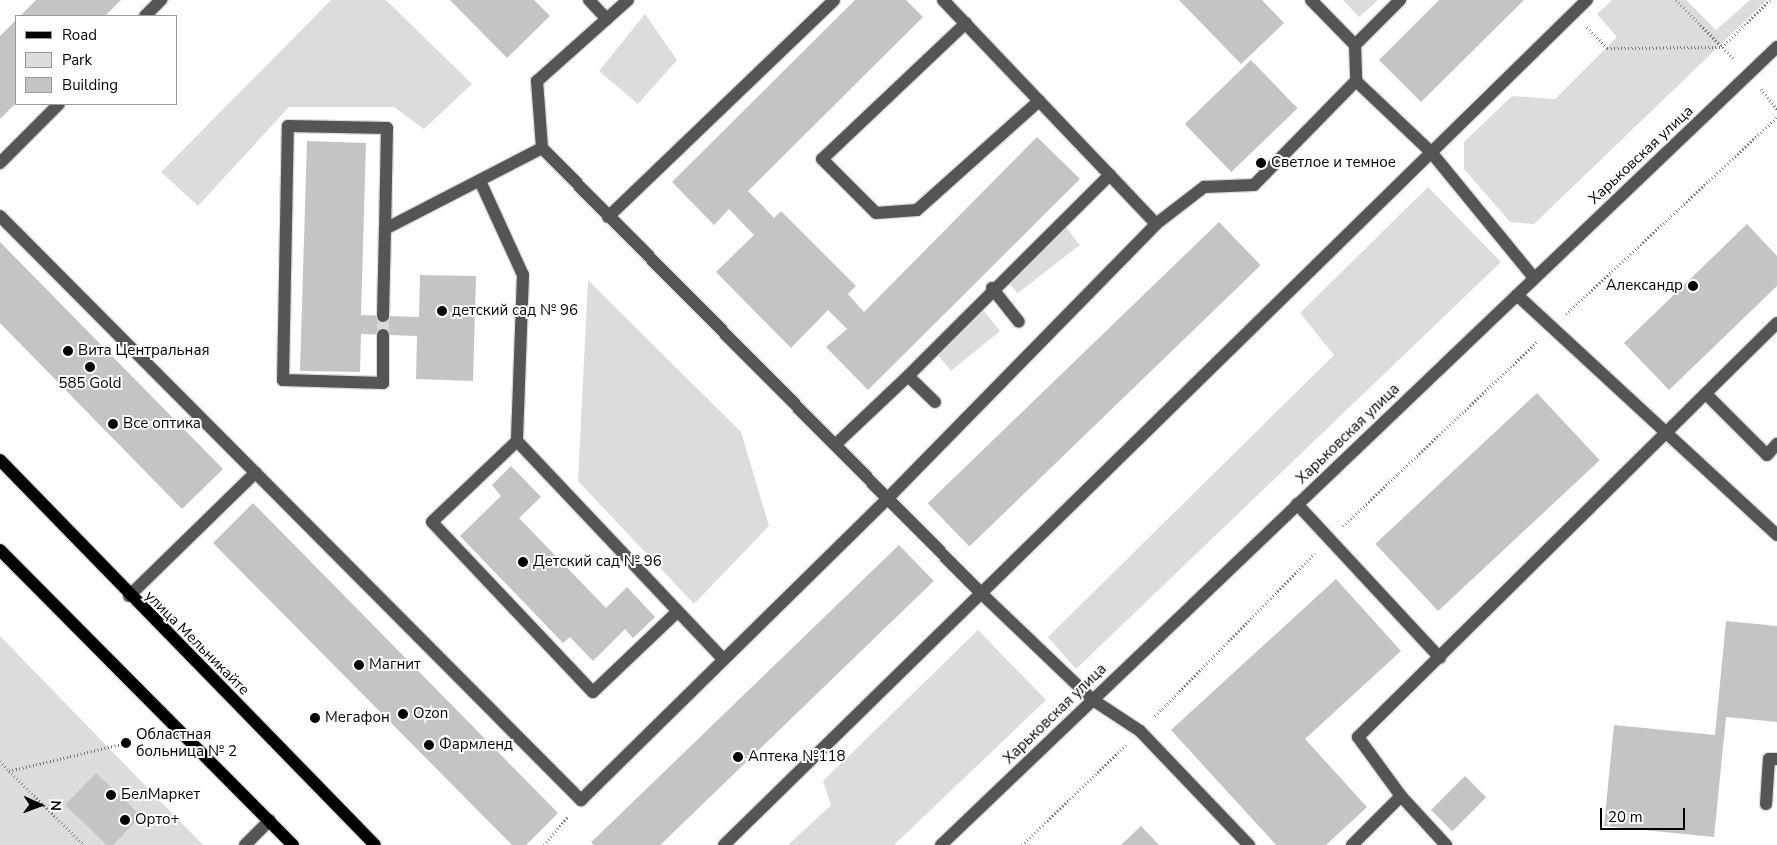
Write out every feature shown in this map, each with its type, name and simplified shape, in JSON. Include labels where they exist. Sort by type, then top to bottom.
[{"type":"main road","name":"улица Мельникайте","points":[[0,460],[128,596],[375,845]]},
{"type":"main road","points":[[0,550],[293,845]]},
{"type":"street","points":[[146,15],[161,0]]},
{"type":"street","points":[[590,0],[607,19]]},
{"type":"street","points":[[628,0],[537,81],[542,148],[886,500],[1093,700],[1140,731],[1249,845]]},
{"type":"street","points":[[608,217],[834,0]]},
{"type":"street","points":[[943,0],[1156,224]]},
{"type":"street","points":[[1311,0],[1355,45],[1356,81],[1430,152],[1534,278]]},
{"type":"street","points":[[1355,45],[1400,0]]},
{"type":"street","points":[[724,845],[983,595],[1430,152],[1587,0]]},
{"type":"street","points":[[966,23],[822,159],[876,213],[917,210],[1039,100]]},
{"type":"street","name":"Харьковская улица","points":[[942,845],[1777,47]]},
{"type":"street","points":[[0,216],[581,800],[886,500],[1156,224],[1204,187],[1254,185],[1356,81]]},
{"type":"street","points":[[0,163],[58,105]]},
{"type":"street","points":[[383,335],[383,383],[283,380],[288,126],[387,128],[384,316]]},
{"type":"street","points":[[385,229],[542,148]]},
{"type":"street","points":[[835,446],[908,376],[992,288],[1110,175]]},
{"type":"street","points":[[480,181],[523,275],[517,441],[432,522],[593,692],[678,611]]},
{"type":"street","points":[[992,288],[1019,322]]},
{"type":"street","points":[[1517,295],[1777,535]]},
{"type":"street","points":[[1446,845],[1401,796],[1358,737],[1668,436],[1706,394],[1777,323]]},
{"type":"street","points":[[908,376],[935,402]]},
{"type":"street","points":[[1706,394],[1767,454],[1777,444]]},
{"type":"street","points":[[517,441],[723,659]]},
{"type":"street","points":[[128,596],[256,472]]},
{"type":"street","points":[[1297,504],[1440,658]]},
{"type":"street","points":[[1766,804],[1769,758],[1777,759]]},
{"type":"street","points":[[1352,845],[1401,796]]},
{"type":"street","points":[[245,845],[270,820]]},
{"type":"path","points":[[1676,0],[1750,74],[1777,109]]},
{"type":"path","points":[[1573,12],[1607,48],[1722,47],[1770,0]]},
{"type":"path","points":[[1022,845],[1140,731],[1329,539],[1777,117]]},
{"type":"path","points":[[9,770],[126,743]]},
{"type":"path","points":[[0,761],[84,845]]},
{"type":"path","points":[[544,845],[581,800]]},
{"type":"green space","points":[[331,0],[386,0],[472,84],[424,129],[394,107],[289,107],[198,206],[161,172]]},
{"type":"green space","points":[[1343,0],[1378,0],[1359,17]]},
{"type":"green space","points":[[1612,0],[1686,0],[1716,30],[1750,0],[1767,0],[1534,224],[1510,222],[1464,169],[1464,142],[1512,96],[1555,99],[1617,37],[1597,14]]},
{"type":"green space","points":[[645,14],[677,60],[638,104],[599,71]]},
{"type":"green space","points":[[1428,187],[1501,262],[1076,669],[1048,637],[1334,355],[1300,313]]},
{"type":"green space","points":[[1065,226],[1080,245],[1018,294],[1003,275]]},
{"type":"green space","points":[[588,280],[741,432],[769,526],[694,604],[578,481]]},
{"type":"green space","points":[[983,310],[1000,331],[951,371],[934,350]]},
{"type":"green space","points":[[978,630],[1046,700],[894,845],[788,845],[831,805],[823,781]]},
{"type":"green space","points":[[0,636],[203,845],[0,845]]},
{"type":"building","points":[[36,0],[121,0],[106,15],[21,15]]},
{"type":"building","points":[[450,0],[534,0],[550,16],[507,58]]},
{"type":"building","points":[[855,0],[906,0],[923,17],[748,191],[774,218],[781,211],[856,286],[848,294],[864,312],[1037,137],[1080,179],[868,390],[826,347],[847,329],[828,310],[791,348],[716,272],[754,235],[729,209],[714,225],[672,182]]},
{"type":"building","points":[[1179,0],[1262,0],[1284,23],[1241,64]]},
{"type":"building","points":[[1439,0],[1524,0],[1421,102],[1379,60]]},
{"type":"building","points":[[15,21],[15,104],[0,119],[0,36]]},
{"type":"building","points":[[1251,60],[1298,108],[1231,172],[1185,124]]},
{"type":"building","points":[[307,141],[366,143],[361,315],[419,317],[420,275],[476,276],[473,381],[416,379],[417,336],[361,334],[360,372],[300,371]]},
{"type":"building","points":[[1219,222],[1261,265],[969,546],[928,503]]},
{"type":"building","points":[[1747,224],[1777,256],[1777,286],[1669,390],[1624,343]]},
{"type":"building","points":[[0,242],[223,469],[182,509],[0,323]]},
{"type":"building","points":[[1537,393],[1600,460],[1438,611],[1375,544]]},
{"type":"building","name":"Детский сад № 96","points":[[511,466],[541,497],[519,518],[606,608],[627,587],[655,617],[633,638],[625,629],[593,661],[570,637],[563,643],[460,536],[501,496],[492,485]]},
{"type":"building","points":[[253,503],[558,813],[526,845],[512,845],[213,543]]},
{"type":"building","points":[[899,545],[934,581],[660,845],[594,845],[591,842]]},
{"type":"building","points":[[1336,579],[1401,651],[1305,739],[1367,807],[1326,845],[1276,845],[1171,730]]},
{"type":"building","points":[[1726,621],[1777,626],[1777,722],[1726,717],[1714,837],[1604,826],[1614,725],[1715,735]]},
{"type":"building","points":[[96,773],[141,816],[113,845],[107,845],[65,805]]},
{"type":"building","points":[[1465,776],[1486,797],[1452,831],[1431,810]]},
{"type":"building","points":[[1141,826],[1159,845],[1121,845]]},
{"type":"tunnel","points":[[383,316],[383,335]]},
{"type":"place","name":"Светлое и темное","points":[[1261,163]]},
{"type":"place","name":"Александр","points":[[1693,286]]},
{"type":"place","name":"детский сад № 96","points":[[442,311]]},
{"type":"place","name":"Вита Центральная","points":[[68,351]]},
{"type":"place","name":"585 Gold","points":[[90,367]]},
{"type":"place","name":"Все оптика","points":[[113,424]]},
{"type":"place","name":"Детский сад № 96","points":[[523,562]]},
{"type":"place","name":"Магнит","points":[[359,665]]},
{"type":"place","name":"Ozon","points":[[403,714]]},
{"type":"place","name":"Мегафон","points":[[315,718]]},
{"type":"place","name":"Областная больница № 2","points":[[126,743]]},
{"type":"place","name":"Фармленд","points":[[429,745]]},
{"type":"place","name":"Аптека №118","points":[[738,757]]},
{"type":"place","name":"БелМаркет","points":[[111,795]]},
{"type":"place","name":"Орто+","points":[[125,820]]}]
